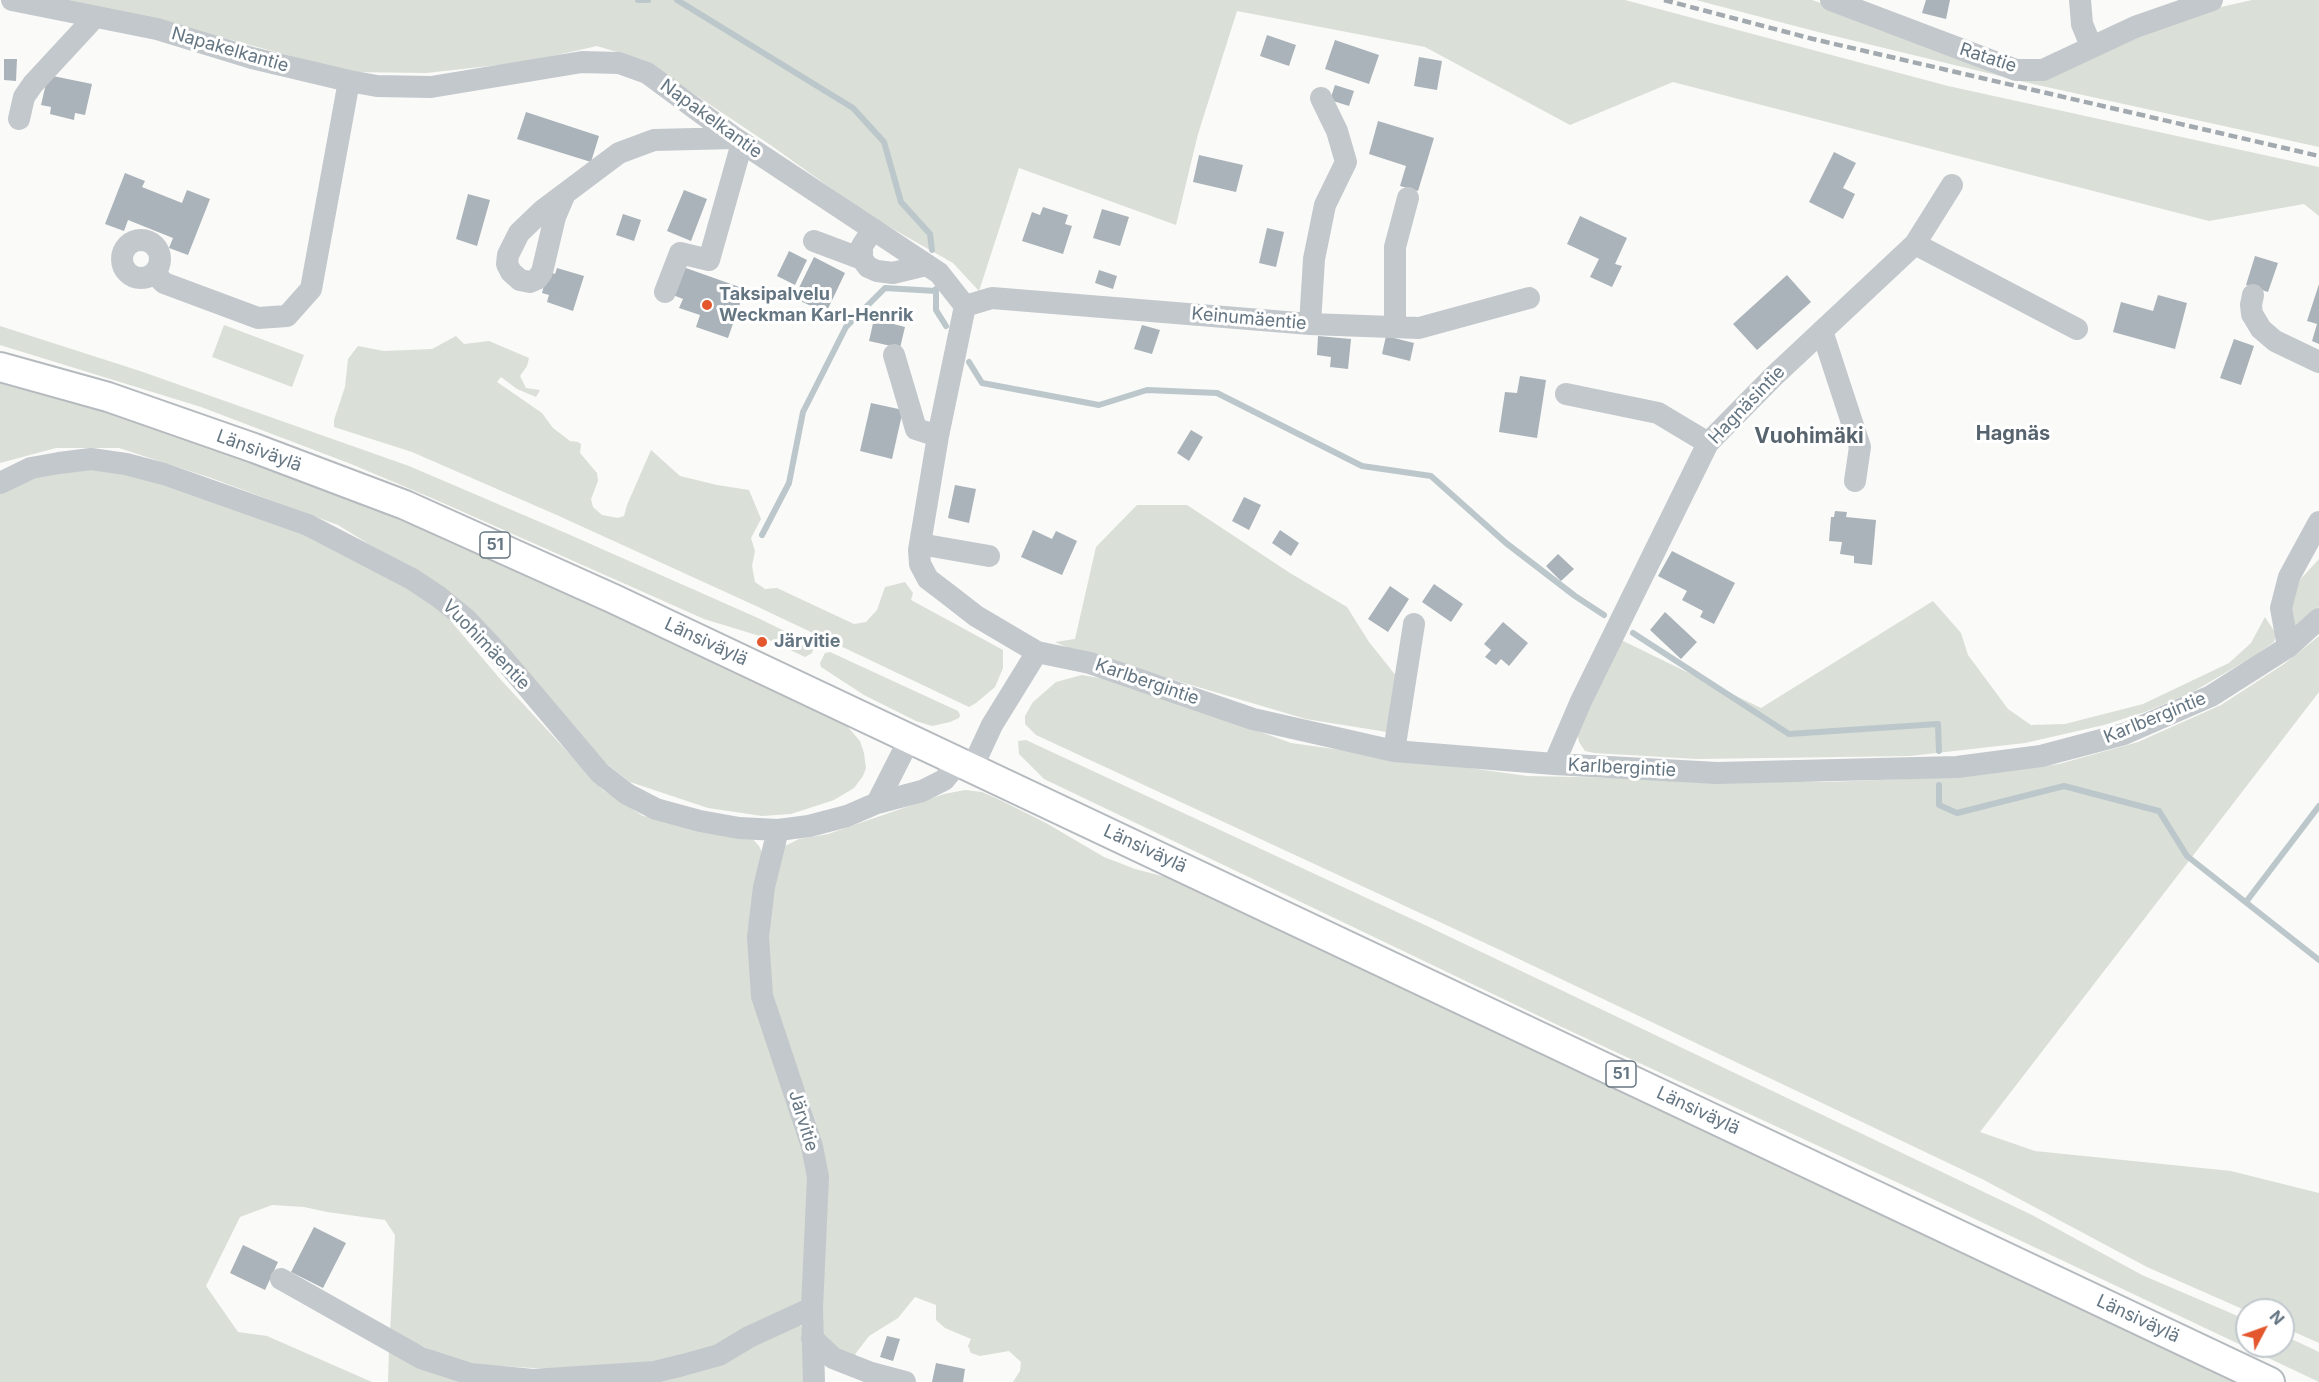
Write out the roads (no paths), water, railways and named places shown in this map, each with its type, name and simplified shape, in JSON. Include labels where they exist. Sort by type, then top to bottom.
[{"type":"main road","name":"Länsiväylä","points":[[0,367],[108,397],[254,448],[405,505],[614,599],[910,738],[2270,1382]]},
{"type":"street","name":"Napakelkantie","points":[[12,0],[157,29],[252,58],[377,86],[431,87],[582,62],[619,63],[647,73],[739,140],[939,273],[965,306]]},
{"type":"street","points":[[2080,0],[2082,24],[2091,46]]},
{"type":"street","name":"Ratatie","points":[[1835,1],[2016,70],[2043,70],[2135,27],[2212,0]]},
{"type":"street","points":[[20,119],[24,97],[33,84],[95,17]]},
{"type":"street","points":[[154,273],[164,283],[258,318],[287,316],[311,289],[349,81]]},
{"type":"street","points":[[1310,324],[1314,259],[1325,205],[1346,162],[1337,131],[1321,98]]},
{"type":"street","points":[[564,196],[620,153],[654,140],[739,140],[709,260],[680,253],[665,292]]},
{"type":"street","name":"Hagnäsintie","points":[[1554,764],[1581,701],[1708,443],[1915,244],[1952,185]]},
{"type":"street","points":[[1395,327],[1395,246],[1407,198]]},
{"type":"street","points":[[862,259],[862,246],[873,229]]},
{"type":"street","points":[[814,242],[862,259],[868,267],[877,271],[893,273],[926,265]]},
{"type":"street","points":[[1915,244],[2077,329]]},
{"type":"street","points":[[2253,295],[2252,314],[2261,329],[2275,340],[2319,362]]},
{"type":"street","name":"Keinumäentie","points":[[965,306],[992,298],[1310,324],[1419,328],[1529,298]]},
{"type":"street","points":[[965,306],[938,436],[920,544],[920,564],[928,579],[976,616],[1037,652],[966,765]]},
{"type":"street","points":[[1822,331],[1860,447],[1855,481]]},
{"type":"street","points":[[894,355],[916,429],[938,436]]},
{"type":"street","points":[[1566,394],[1658,413],[1708,443]]},
{"type":"street","name":"Vuohimäentie","points":[[0,483],[31,468],[92,459],[126,464],[164,474],[308,525],[412,579],[466,619],[501,656],[600,773],[627,794],[656,809],[700,821],[740,828],[778,830],[809,826],[847,816],[878,803],[929,787],[966,765]]},
{"type":"street","points":[[2288,647],[2281,608],[2289,577],[2319,522]]},
{"type":"street","points":[[920,544],[989,556]]},
{"type":"street","name":"Karlbergintie","points":[[1037,652],[1090,663],[1253,719],[1394,751],[1554,764],[1717,773],[1957,767],[2041,756],[2124,734],[2211,696],[2288,647],[2319,619]]},
{"type":"street","points":[[1394,751],[1414,624]]},
{"type":"street","points":[[878,803],[910,738]]},
{"type":"street","name":"Järvitie","points":[[778,830],[764,888],[758,937],[762,996],[812,1146],[818,1177],[812,1308],[814,1382]]},
{"type":"street","points":[[281,1279],[422,1358],[470,1374],[533,1380],[655,1372],[683,1365],[718,1354],[812,1308]]},
{"type":"street","points":[[812,1338],[833,1358],[871,1373],[905,1382]]},
{"type":"waterway","points":[[638,0],[648,0]]},
{"type":"waterway","points":[[677,0],[853,108],[884,142],[901,202],[930,234],[932,250]]},
{"type":"waterway","points":[[762,535],[789,483],[803,412],[846,327],[885,288],[936,291]]},
{"type":"waterway","points":[[936,289],[936,310],[946,326]]},
{"type":"waterway","points":[[969,362],[982,383],[1099,405],[1147,390],[1217,393],[1362,466],[1431,476],[1506,543],[1575,596],[1604,615]]},
{"type":"waterway","points":[[1633,633],[1789,734],[1938,724],[1939,751]]},
{"type":"waterway","points":[[1939,785],[1939,805],[1957,813],[2064,786],[2159,811],[2187,856],[2319,960]]},
{"type":"waterway","points":[[2246,902],[2319,806]]},
{"type":"railway","points":[[1664,0],[1813,39],[2319,156]]},
{"type":"place","name":"Taksipalvelu Weckman Karl-Henrik","points":[[707,305]]},
{"type":"place","name":"Järvitie","points":[[762,642]]},
{"type":"district","name":"Hagnäs","points":[[2013,434]]},
{"type":"district","name":"Vuohimäki","points":[[1809,437]]}]
